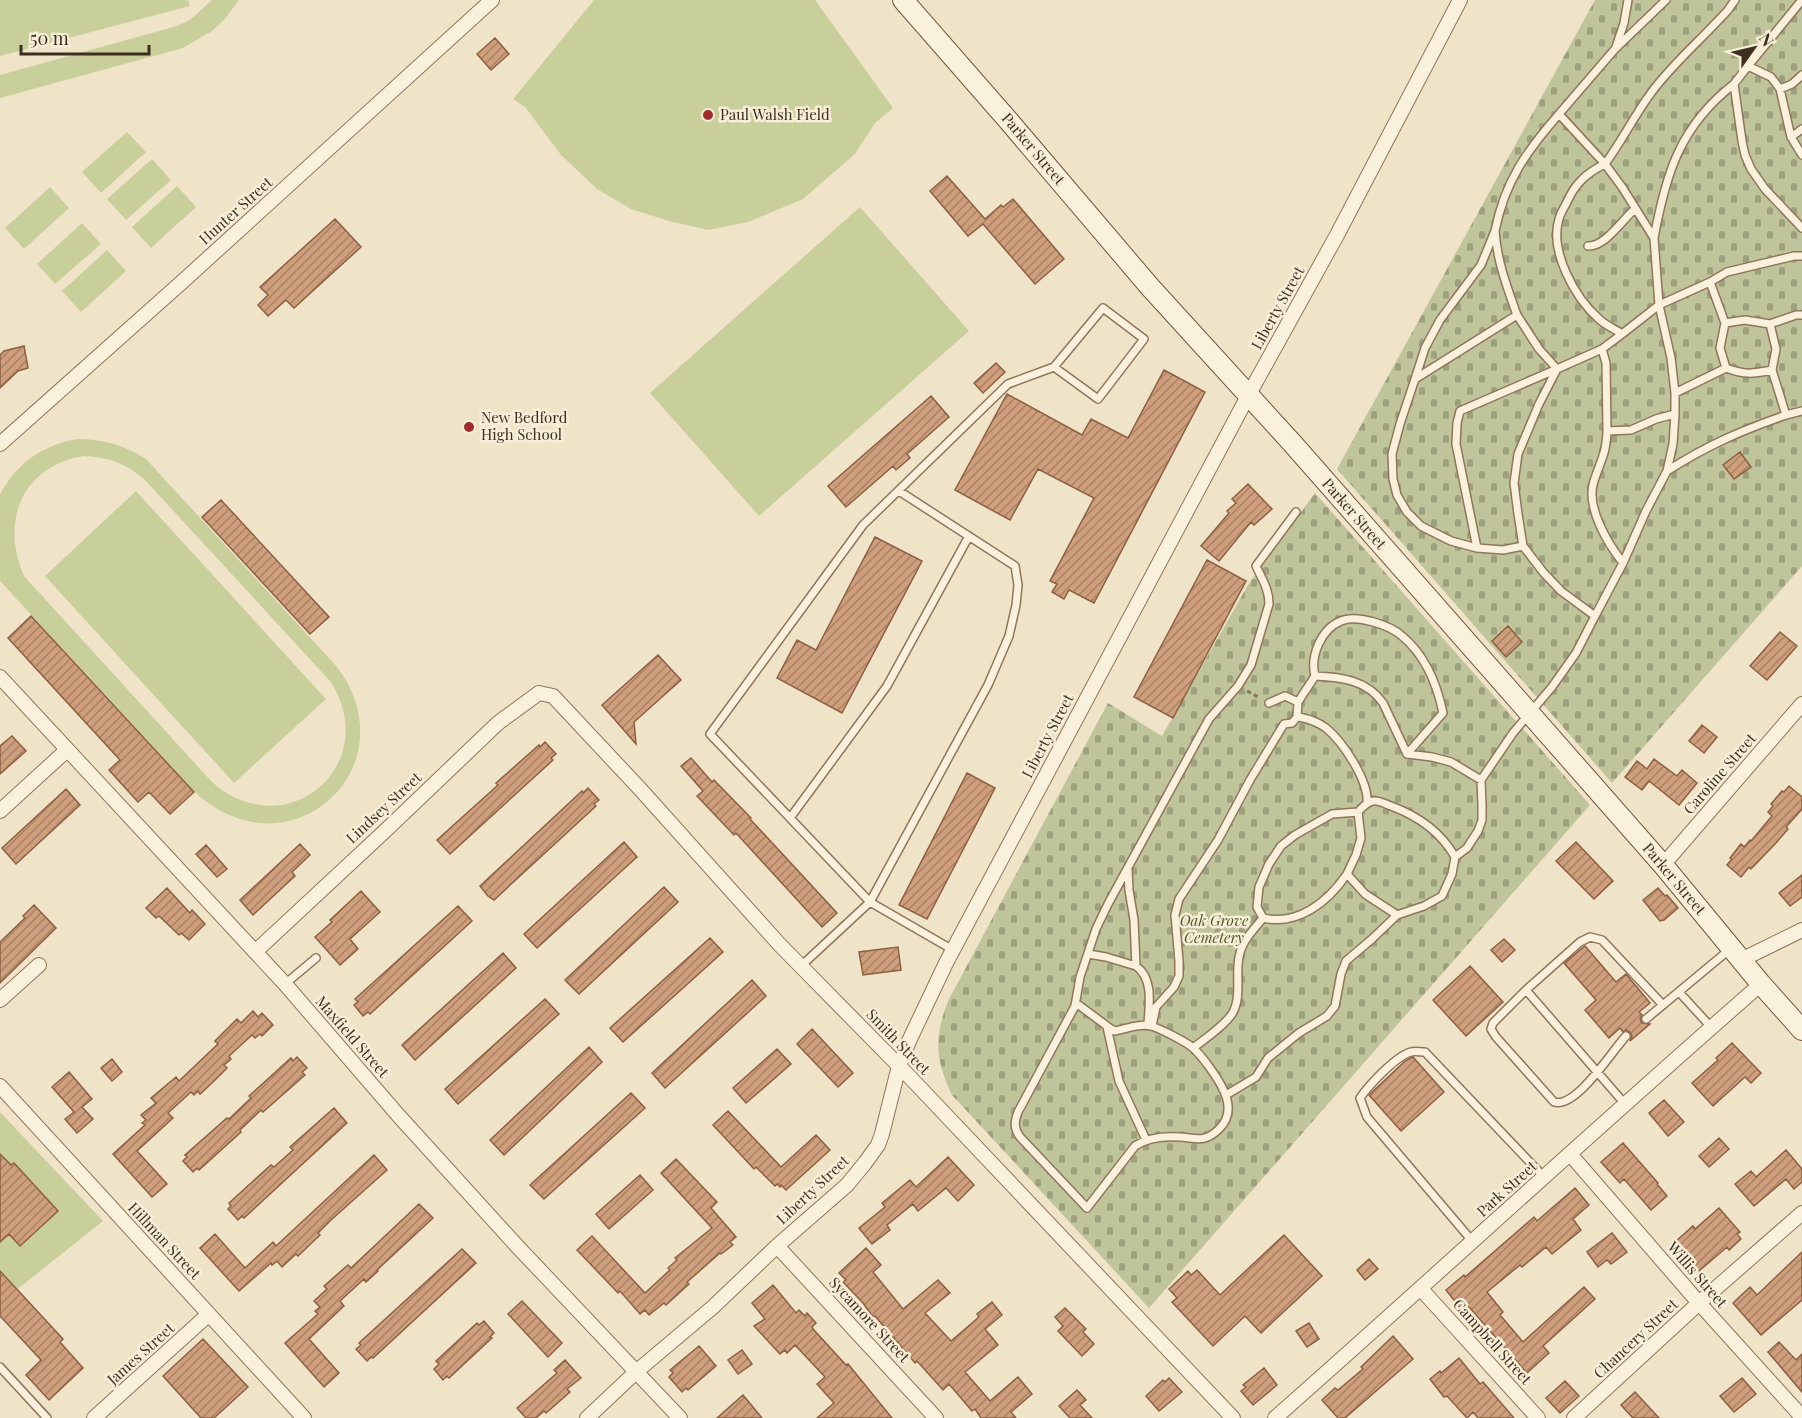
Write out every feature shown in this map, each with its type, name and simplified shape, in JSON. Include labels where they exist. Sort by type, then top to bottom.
[{"type":"main road","name":"Parker Street","points":[[903,0],[1150,287],[1293,444],[1663,865],[1802,1030]]},
{"type":"street","name":"Hunter Street","points":[[0,444],[492,0]]},
{"type":"street","name":"Liberty Street","points":[[586,1418],[847,1185],[872,1154],[882,1134],[899,1066],[953,950],[1460,0]]},
{"type":"street","name":"Maxfield Street","points":[[0,677],[285,984],[398,1115],[493,1219],[680,1418]]},
{"type":"street","name":"Lindsey Street","points":[[255,952],[498,723],[539,693]]},
{"type":"street","name":"Smith Street","points":[[539,693],[553,696],[801,966],[1233,1418]]},
{"type":"street","name":"Caroline Street","points":[[1663,865],[1802,704]]},
{"type":"street","points":[[0,811],[67,750]]},
{"type":"street","points":[[1736,954],[1802,930]]},
{"type":"street","points":[[0,1000],[39,964]]},
{"type":"street","name":"Park Street","points":[[1275,1418],[1761,984]]},
{"type":"street","name":"Hillman Street","points":[[0,1086],[304,1418]]},
{"type":"street","name":"Willis Street","points":[[1570,1154],[1802,1417]]},
{"type":"street","name":"Chancery Street","points":[[1575,1418],[1802,1213]]},
{"type":"street","name":"Sycamore Street","points":[[777,1246],[936,1418]]},
{"type":"street","name":"Campbell Street","points":[[1421,1289],[1538,1418]]},
{"type":"street","name":"James Street","points":[[94,1418],[209,1314]]},
{"type":"lane","points":[[1615,49],[1628,0]]},
{"type":"lane","points":[[1523,546],[1503,550],[1477,548],[1451,541],[1421,526],[1407,512],[1397,495],[1393,479],[1392,454],[1400,423],[1425,348],[1440,320],[1481,265],[1495,231],[1508,187],[1522,160],[1615,49],[1666,0]]},
{"type":"lane","points":[[1622,334],[1599,319],[1584,303],[1562,264],[1557,245],[1558,220],[1580,179],[1605,164],[1652,91],[1735,0]]},
{"type":"lane","points":[[1226,1095],[1256,1077],[1268,1058],[1299,1033],[1327,1016],[1335,1006],[1346,961],[1397,915],[1424,906],[1442,896],[1452,874],[1455,857],[1467,848],[1482,820],[1481,780],[1513,733],[1576,653],[1668,471],[1675,414],[1675,393],[1667,334],[1659,305],[1654,238],[1662,195],[1676,156],[1690,129],[1714,99],[1734,84],[1802,0]]},
{"type":"lane","points":[[1748,66],[1772,77],[1780,89],[1791,137],[1802,155]]},
{"type":"lane","points":[[1780,89],[1792,84],[1802,75]]},
{"type":"lane","points":[[1734,84],[1742,141],[1751,169],[1765,189],[1802,228]]},
{"type":"lane","points":[[1559,114],[1605,164],[1654,238]]},
{"type":"lane","points":[[1791,137],[1802,129]]},
{"type":"lane","points":[[1588,246],[1596,246],[1605,240],[1635,209]]},
{"type":"lane","points":[[1495,231],[1497,252],[1517,315],[1539,349],[1557,369]]},
{"type":"lane","points":[[1477,548],[1456,444],[1460,411],[1602,349],[1659,305],[1727,272],[1802,256]]},
{"type":"lane","points":[[1710,282],[1725,323],[1720,348],[1726,368]]},
{"type":"lane","points":[[953,950],[870,902],[710,734],[863,525],[1008,384],[1054,367],[1103,308],[1144,339],[1098,399],[1054,367]]},
{"type":"lane","points":[[1415,379],[1517,315]]},
{"type":"lane","points":[[1725,323],[1745,320],[1770,324],[1802,315]]},
{"type":"lane","points":[[1770,324],[1776,349],[1772,370],[1786,415]]},
{"type":"lane","points":[[1602,349],[1606,363],[1607,431],[1605,456],[1593,482],[1592,503],[1612,550],[1623,563]]},
{"type":"lane","points":[[1675,393],[1726,368],[1741,374],[1772,370]]},
{"type":"lane","points":[[1557,369],[1518,454],[1514,483],[1523,546],[1561,591],[1595,616]]},
{"type":"lane","points":[[1668,471],[1696,453],[1743,430],[1802,411]]},
{"type":"lane","points":[[1607,431],[1631,430],[1675,414]]},
{"type":"lane","points":[[801,966],[870,902],[988,685],[1010,636],[1018,585],[1015,566],[899,491]]},
{"type":"lane","points":[[1076,1003],[1115,1031],[1150,1026],[1193,1048],[1214,1074],[1226,1095],[1228,1108],[1221,1128],[1201,1140],[1172,1137],[1146,1140],[1140,1143],[1131,1150],[1087,1208],[1018,1134],[1015,1121],[1076,1003],[1080,976],[1100,921],[1209,719],[1238,686],[1251,665],[1269,604],[1266,584],[1256,566],[1296,512]]},
{"type":"lane","points":[[790,818],[887,686],[969,536]]},
{"type":"lane","points":[[1150,1026],[1156,1007],[1174,987],[1179,976],[1175,915],[1179,899],[1218,840],[1250,780],[1284,724],[1292,723],[1297,717],[1298,702],[1315,676],[1312,665],[1316,649],[1323,637],[1342,620],[1372,621],[1400,633],[1412,645],[1427,667],[1438,690],[1443,713],[1407,754]]},
{"type":"lane","points":[[1315,676],[1335,676],[1352,680],[1378,696],[1407,754]]},
{"type":"lane","points":[[1269,703],[1285,696],[1298,702]]},
{"type":"lane","points":[[1297,717],[1318,723],[1334,736],[1365,785],[1367,803]]},
{"type":"lane","points":[[1407,754],[1451,762],[1481,780]]},
{"type":"lane","points":[[1358,812],[1360,838],[1356,855],[1347,874],[1331,895],[1308,912],[1287,919],[1263,918],[1257,907],[1259,887],[1269,864],[1281,846],[1295,835],[1332,814],[1358,812],[1367,803],[1377,801],[1411,814],[1440,836],[1455,857]]},
{"type":"lane","points":[[1128,867],[1135,930],[1136,966]]},
{"type":"lane","points":[[1347,874],[1365,894],[1397,915]]},
{"type":"lane","points":[[1193,1048],[1227,1020],[1233,1012],[1237,1000],[1240,952],[1249,935],[1263,918]]},
{"type":"lane","points":[[1626,1036],[1598,1073],[1567,1101],[1559,1103],[1554,1102],[1491,1029],[1493,1023],[1526,990],[1580,942],[1590,937],[1602,940],[1664,1005]]},
{"type":"lane","points":[[1088,954],[1136,966],[1143,971],[1147,982],[1150,1026]]},
{"type":"lane","points":[[1647,1020],[1679,992],[1736,954]]},
{"type":"lane","points":[[285,984],[316,958]]},
{"type":"lane","points":[[1526,990],[1625,1104]]},
{"type":"lane","points":[[1679,992],[1712,1027]]},
{"type":"lane","points":[[1107,1027],[1119,1081],[1146,1140]]},
{"type":"lane","points":[[1473,1242],[1367,1118],[1360,1098],[1369,1086],[1404,1054],[1414,1051],[1425,1052],[1544,1177]]},
{"type":"lane","points":[[0,1367],[47,1418]]},
{"type":"green space","points":[[0,0],[188,0],[190,6],[0,56]]},
{"type":"green space","points":[[212,0],[239,0],[224,20],[212,31],[183,48],[0,98],[0,75],[177,26],[190,20]]},
{"type":"green space","name":"Paul Walsh Field","points":[[594,0],[815,0],[893,108],[875,123],[855,154],[803,199],[748,222],[708,230],[631,209],[597,189],[561,155],[525,107],[513,99]]},
{"type":"green space","points":[[1595,0],[1802,0],[1802,566],[1612,783],[1337,469]]},
{"type":"green space","points":[[127,132],[146,152],[101,193],[82,172]]},
{"type":"green space","points":[[152,159],[171,180],[126,220],[107,199]]},
{"type":"green space","points":[[177,186],[196,207],[151,248],[132,227]]},
{"type":"green space","points":[[50,187],[69,208],[24,249],[5,228]]},
{"type":"green space","points":[[860,207],[969,331],[759,516],[650,393]]},
{"type":"green space","points":[[82,223],[101,244],[55,284],[37,264]]},
{"type":"green space","points":[[107,250],[126,271],[81,312],[62,291]]},
{"type":"green space","points":[[77,439],[96,440],[130,450],[146,459],[337,667],[356,704],[360,740],[351,772],[331,798],[303,816],[270,823],[234,817],[198,795],[0,581],[0,495],[22,465],[42,451]],"holes":[[[84,456],[117,462],[145,480],[330,681],[344,712],[345,741],[336,767],[319,787],[297,801],[270,806],[241,800],[212,782],[24,576],[17,555],[15,535],[16,516],[22,499],[31,484],[45,471],[63,462]]]},
{"type":"green space","points":[[136,491],[326,699],[234,783],[45,576]]},
{"type":"green space","name":"Oak Grove Cemetery","points":[[1315,493],[1590,805],[1149,1308],[952,1095],[942,1070],[938,1048],[940,1026],[948,1001],[1108,703],[1162,736],[1248,585]]},
{"type":"green space","points":[[0,1112],[103,1221],[0,1303]]},
{"type":"building","points":[[495,38],[509,54],[491,70],[477,54]]},
{"type":"building","points":[[947,176],[985,219],[1001,205],[1003,207],[1013,199],[1064,259],[1035,284],[983,224],[968,236],[930,191]]},
{"type":"building","points":[[335,219],[361,247],[294,308],[286,300],[268,316],[258,305],[268,295],[260,287]]},
{"type":"building","points":[[24,346],[28,368],[18,371],[0,388],[0,355],[4,351]]},
{"type":"building","points":[[996,363],[1005,372],[983,393],[974,383]]},
{"type":"building","points":[[1164,370],[1205,392],[1094,603],[1069,590],[1064,599],[1052,592],[1057,584],[1050,581],[1094,498],[1038,469],[1010,520],[955,490],[1007,394],[1082,435],[1091,419],[1128,438]]},
{"type":"building","points":[[931,396],[949,417],[907,454],[910,458],[896,470],[893,466],[846,507],[828,486]]},
{"type":"building","points":[[1740,452],[1751,467],[1734,479],[1723,465]]},
{"type":"building","points":[[1248,484],[1272,509],[1254,525],[1251,522],[1219,561],[1201,546],[1229,513],[1227,511],[1236,503],[1232,499]]},
{"type":"building","points":[[221,500],[329,617],[310,634],[202,517]]},
{"type":"building","points":[[875,537],[922,561],[842,713],[777,678],[797,640],[816,650]]},
{"type":"building","points":[[1207,560],[1246,581],[1173,718],[1134,697]]},
{"type":"building","points":[[31,616],[194,792],[170,814],[149,792],[138,802],[109,770],[120,760],[8,638]]},
{"type":"building","points":[[1508,626],[1522,642],[1506,657],[1492,641]]},
{"type":"building","points":[[1780,632],[1797,646],[1767,680],[1750,666]]},
{"type":"building","points":[[658,655],[681,680],[634,722],[636,744],[602,705]]},
{"type":"building","points":[[1702,725],[1717,737],[1704,753],[1689,741]]},
{"type":"building","points":[[12,736],[26,751],[0,774],[0,746]]},
{"type":"building","points":[[545,742],[556,754],[551,758],[553,760],[450,854],[437,840],[498,785],[496,783]]},
{"type":"building","points":[[691,758],[712,782],[714,780],[751,818],[837,913],[822,927],[736,833],[734,835],[697,796],[703,791],[681,766]]},
{"type":"building","points":[[1654,759],[1677,776],[1682,770],[1697,783],[1679,805],[1649,781],[1642,790],[1625,777],[1637,761],[1647,769]]},
{"type":"building","points":[[967,773],[995,788],[927,919],[899,905]]},
{"type":"building","points":[[1789,786],[1802,797],[1802,809],[1775,844],[1741,877],[1727,865],[1732,859],[1730,858],[1741,844],[1744,847],[1751,841],[1772,816],[1768,812],[1773,806],[1771,804]]},
{"type":"building","points":[[588,788],[599,800],[594,804],[596,806],[494,900],[488,896],[480,886],[582,791],[583,793]]},
{"type":"building","points":[[66,789],[80,805],[16,864],[2,848]]},
{"type":"building","points":[[624,842],[637,857],[537,948],[524,934]]},
{"type":"building","points":[[1576,842],[1613,881],[1594,899],[1556,861]]},
{"type":"building","points":[[300,844],[310,855],[292,872],[295,876],[253,915],[240,900]]},
{"type":"building","points":[[206,845],[227,869],[217,877],[196,854]]},
{"type":"building","points":[[1802,875],[1802,897],[1790,906],[1779,893]]},
{"type":"building","points":[[664,887],[678,902],[579,994],[565,980]]},
{"type":"building","points":[[167,888],[190,913],[192,910],[205,924],[189,940],[181,933],[179,935],[159,916],[156,918],[146,908]]},
{"type":"building","points":[[1658,888],[1678,908],[1660,921],[1643,900]]},
{"type":"building","points":[[361,891],[380,912],[350,939],[358,949],[340,965],[315,937]]},
{"type":"building","points":[[34,905],[56,928],[0,983],[0,942],[25,918],[23,916]]},
{"type":"building","points":[[458,906],[472,921],[370,1014],[368,1012],[363,1016],[354,1005],[358,1002],[355,999]]},
{"type":"building","points":[[710,938],[723,952],[623,1042],[610,1028]]},
{"type":"building","points":[[1504,939],[1515,950],[1502,962],[1491,950]]},
{"type":"building","points":[[1585,946],[1616,982],[1626,974],[1650,1003],[1639,1012],[1642,1015],[1640,1019],[1642,1023],[1650,1024],[1630,1041],[1632,1036],[1630,1032],[1626,1030],[1623,1032],[1620,1028],[1609,1038],[1585,1010],[1596,1000],[1564,963]]},
{"type":"building","points":[[898,947],[901,970],[863,975],[859,952]]},
{"type":"building","points":[[503,953],[516,968],[415,1060],[402,1045]]},
{"type":"building","points":[[1470,966],[1503,1002],[1466,1036],[1433,1000]]},
{"type":"building","points":[[752,980],[766,996],[665,1088],[652,1073]]},
{"type":"building","points":[[545,999],[559,1014],[458,1104],[445,1089]]},
{"type":"building","points":[[253,1011],[258,1017],[262,1013],[273,1025],[262,1036],[260,1034],[255,1038],[252,1035],[229,1056],[231,1059],[224,1065],[227,1068],[200,1094],[198,1091],[194,1095],[191,1092],[168,1113],[173,1118],[137,1151],[167,1184],[152,1197],[113,1154],[145,1125],[142,1123],[146,1120],[141,1115],[156,1103],[151,1098],[176,1077],[179,1081],[218,1044],[215,1041],[237,1019],[241,1023]]},
{"type":"building","points":[[812,1029],[853,1073],[838,1087],[797,1044]]},
{"type":"building","points":[[1732,1043],[1761,1073],[1751,1083],[1745,1077],[1713,1106],[1692,1083],[1718,1060],[1716,1058]]},
{"type":"building","points":[[589,1047],[602,1062],[504,1155],[490,1140]]},
{"type":"building","points":[[777,1049],[791,1064],[746,1103],[733,1088]]},
{"type":"building","points":[[297,1057],[307,1068],[302,1072],[305,1075],[263,1112],[261,1110],[240,1130],[241,1132],[199,1170],[197,1168],[193,1172],[183,1161],[187,1157],[185,1155],[227,1118],[229,1119],[251,1098],[249,1096],[291,1058],[293,1061]]},
{"type":"building","points":[[1413,1057],[1444,1092],[1401,1131],[1369,1095],[1405,1061]]},
{"type":"building","points":[[112,1059],[122,1072],[112,1081],[101,1068]]},
{"type":"building","points":[[69,1072],[92,1099],[82,1107],[93,1119],[77,1133],[65,1119],[74,1112],[52,1087]]},
{"type":"building","points":[[631,1093],[645,1108],[544,1199],[530,1185]]},
{"type":"building","points":[[1664,1100],[1684,1122],[1668,1136],[1649,1113]]},
{"type":"building","points":[[334,1108],[347,1123],[244,1218],[242,1216],[238,1220],[228,1209],[231,1206],[229,1203],[271,1165],[274,1167],[293,1150],[290,1147]]},
{"type":"building","points":[[728,1111],[781,1167],[816,1135],[830,1150],[786,1190],[781,1185],[780,1187],[777,1184],[775,1186],[756,1167],[754,1169],[713,1125]]},
{"type":"building","points":[[1719,1138],[1729,1149],[1709,1167],[1699,1156]]},
{"type":"building","points":[[1623,1143],[1667,1196],[1651,1210],[1624,1179],[1620,1183],[1601,1162]]},
{"type":"building","points":[[1786,1150],[1802,1169],[1802,1182],[1794,1189],[1786,1179],[1754,1206],[1735,1184],[1751,1171],[1756,1177]]},
{"type":"building","points":[[0,1154],[11,1165],[14,1163],[58,1211],[20,1246],[9,1234],[0,1242]]},
{"type":"building","points":[[374,1155],[387,1170],[331,1220],[318,1233],[320,1235],[298,1256],[296,1254],[282,1267],[277,1261],[272,1265],[271,1263],[239,1291],[200,1248],[215,1234],[245,1268],[273,1242],[276,1246]]},
{"type":"building","points":[[948,1157],[974,1185],[958,1201],[946,1188],[918,1211],[913,1204],[887,1225],[890,1230],[872,1244],[859,1228],[885,1207],[882,1203],[910,1180],[916,1187]]},
{"type":"building","points":[[676,1159],[717,1202],[711,1208],[736,1237],[730,1242],[733,1245],[720,1253],[687,1282],[689,1284],[666,1305],[664,1303],[649,1315],[645,1310],[640,1314],[620,1291],[618,1293],[577,1250],[592,1236],[645,1293],[670,1270],[668,1268],[677,1260],[675,1258],[712,1228],[661,1173]]},
{"type":"building","points":[[640,1175],[653,1190],[609,1229],[596,1214]]},
{"type":"building","points":[[1575,1188],[1589,1205],[1573,1219],[1581,1230],[1552,1254],[1546,1247],[1487,1292],[1503,1312],[1500,1315],[1523,1342],[1584,1287],[1595,1299],[1543,1346],[1549,1353],[1527,1373],[1468,1306],[1462,1310],[1446,1290],[1464,1275],[1465,1277],[1534,1217],[1537,1221]]},
{"type":"building","points":[[419,1204],[433,1218],[366,1282],[364,1279],[340,1301],[344,1306],[309,1339],[339,1373],[324,1387],[285,1343],[318,1314],[315,1311],[320,1307],[314,1301],[327,1289],[324,1286],[348,1265],[351,1268]]},
{"type":"building","points":[[1719,1208],[1740,1232],[1737,1234],[1741,1239],[1729,1250],[1727,1247],[1699,1271],[1675,1242],[1693,1226],[1695,1229]]},
{"type":"building","points":[[1612,1233],[1627,1252],[1611,1264],[1607,1260],[1598,1267],[1587,1252]]},
{"type":"building","points":[[1284,1235],[1322,1276],[1261,1333],[1245,1316],[1213,1346],[1172,1302],[1177,1298],[1169,1289],[1188,1271],[1191,1275],[1197,1270],[1220,1295]]},
{"type":"building","points":[[866,1248],[881,1265],[873,1272],[903,1309],[938,1280],[950,1293],[925,1313],[951,1341],[979,1317],[977,1314],[992,1302],[1002,1315],[985,1329],[998,1345],[965,1372],[990,1401],[1018,1377],[1032,1394],[1011,1412],[1016,1418],[981,1418],[949,1384],[943,1390],[917,1361],[915,1363],[875,1316],[873,1317],[843,1282],[846,1280],[839,1273]]},
{"type":"building","points":[[462,1249],[476,1263],[367,1361],[356,1349],[361,1345],[359,1343]]},
{"type":"building","points":[[1802,1252],[1802,1300],[1761,1335],[1733,1303],[1750,1287],[1757,1295]]},
{"type":"building","points":[[1369,1259],[1378,1269],[1365,1280],[1357,1270]]},
{"type":"building","points":[[0,1271],[63,1339],[60,1342],[83,1368],[49,1400],[26,1375],[41,1360],[0,1316]]},
{"type":"building","points":[[773,1285],[796,1313],[799,1310],[805,1316],[807,1313],[816,1323],[813,1329],[846,1365],[848,1364],[892,1418],[817,1418],[834,1403],[817,1384],[825,1377],[795,1345],[787,1353],[785,1350],[780,1354],[754,1326],[765,1319],[752,1303]]},
{"type":"building","points":[[522,1301],[562,1343],[548,1357],[508,1314]]},
{"type":"building","points":[[1065,1308],[1086,1329],[1083,1332],[1094,1344],[1082,1356],[1058,1331],[1063,1326],[1055,1317]]},
{"type":"building","points":[[484,1321],[494,1333],[490,1337],[492,1338],[449,1378],[447,1376],[443,1380],[434,1369],[439,1364],[436,1361],[477,1323],[479,1325]]},
{"type":"building","points":[[1309,1323],[1319,1339],[1307,1347],[1296,1331]]},
{"type":"building","points":[[1393,1336],[1413,1359],[1345,1418],[1338,1418],[1322,1400],[1363,1369],[1361,1367]]},
{"type":"building","points":[[203,1339],[248,1387],[214,1418],[201,1418],[163,1376]]},
{"type":"building","points":[[1779,1342],[1796,1360],[1802,1354],[1802,1392],[1768,1352]]},
{"type":"building","points":[[699,1346],[716,1366],[688,1390],[686,1388],[682,1392],[669,1377],[673,1373],[670,1370]]},
{"type":"building","points":[[742,1350],[752,1364],[738,1374],[728,1360]]},
{"type":"building","points":[[1459,1358],[1480,1384],[1483,1382],[1514,1418],[1478,1418],[1473,1412],[1467,1418],[1447,1396],[1444,1397],[1430,1379]]},
{"type":"building","points":[[565,1360],[581,1378],[567,1389],[570,1392],[546,1413],[544,1411],[536,1418],[526,1418],[517,1408],[557,1373],[554,1370]]},
{"type":"building","points":[[1264,1368],[1277,1385],[1253,1405],[1241,1391],[1246,1387],[1243,1385]]},
{"type":"building","points":[[1169,1378],[1182,1392],[1159,1411],[1146,1396],[1163,1380],[1165,1382]]},
{"type":"building","points":[[1742,1378],[1756,1394],[1734,1412],[1720,1396]]},
{"type":"building","points":[[1565,1381],[1579,1396],[1560,1413],[1546,1398]]},
{"type":"building","points":[[1077,1390],[1086,1400],[1080,1405],[1092,1418],[1070,1418],[1059,1406]]},
{"type":"building","points":[[1635,1392],[1659,1418],[1633,1418],[1621,1405]]},
{"type":"building","points":[[743,1395],[762,1418],[717,1418]]},
{"type":"place","name":"Paul Walsh Field","points":[[708,115]]},
{"type":"place","name":"New Bedford High School","points":[[469,427]]}]
